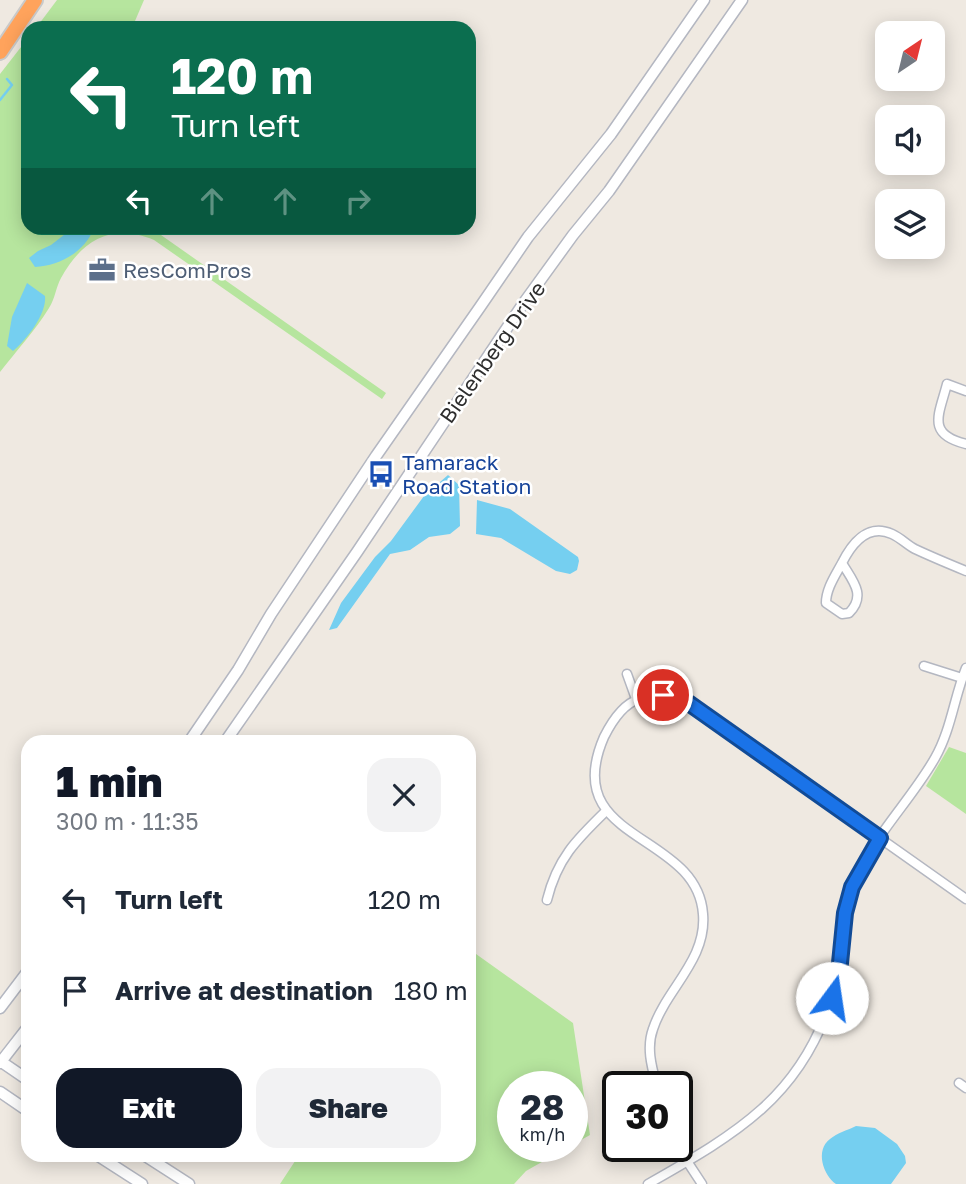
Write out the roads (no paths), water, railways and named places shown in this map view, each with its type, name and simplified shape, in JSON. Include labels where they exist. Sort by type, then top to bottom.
[{"type":"highway","points":[[0,40],[34,0]]},
{"type":"highway","points":[[0,52],[34,0]]},
{"type":"street","name":"Bielenberg Drive","points":[[194,735],[376,456],[494,286],[551,207],[611,134],[704,0]]},
{"type":"street","name":"Bielenberg Drive","points":[[230,735],[357,552],[523,304],[609,191],[742,0]]},
{"type":"street","points":[[966,391],[947,384],[937,418],[937,426],[945,437],[966,444]]},
{"type":"street","points":[[842,563],[859,591],[859,599],[849,612],[842,614],[826,603],[826,595],[851,544],[862,535],[890,533],[925,554],[966,570]]},
{"type":"street","points":[[924,666],[962,678]]},
{"type":"street","points":[[648,1184],[736,1132],[762,1111],[781,1091],[810,1048],[832,998],[840,963],[845,913],[852,887],[880,838],[936,757],[962,692],[962,678],[966,668]]},
{"type":"street","points":[[627,674],[636,699]]},
{"type":"street","points":[[653,1071],[650,1045],[653,1029],[696,954],[704,928],[703,912],[696,888],[688,875],[606,811],[595,789],[597,756],[612,723],[621,711],[636,699],[663,695],[678,697],[690,704],[966,898]]},
{"type":"street","points":[[547,900],[552,880],[564,855],[606,811]]},
{"type":"street","points":[[0,1008],[21,980]]},
{"type":"street","points":[[21,1036],[0,1062],[21,1076]]},
{"type":"street","points":[[0,1093],[21,1106]]},
{"type":"street","points":[[108,1162],[142,1184]]},
{"type":"street","points":[[155,1162],[189,1184]]},
{"type":"street","points":[[686,1163],[702,1184]]},
{"type":"water","points":[[64,235],[91,235],[78,251],[62,261],[35,267],[29,258]]},
{"type":"water","points":[[27,283],[45,296],[45,303],[35,326],[13,351],[7,346],[12,317]]},
{"type":"water","points":[[448,475],[459,485],[460,526],[450,534],[429,537],[410,550],[390,554],[337,628],[329,630],[341,603],[375,557],[391,541],[424,496]]},
{"type":"water","points":[[477,500],[510,509],[578,557],[577,570],[570,574],[556,571],[501,538],[476,534]]},
{"type":"water","points":[[856,1126],[875,1128],[897,1144],[905,1156],[906,1163],[891,1184],[836,1184],[827,1175],[822,1162],[825,1144],[836,1135]]},
{"type":"waterway","points":[[0,100],[12,85],[7,79]]},
{"type":"place","name":"ResComPros","points":[[102,270]]},
{"type":"place","name":"Tamarack Road Station","points":[[381,474]]}]
